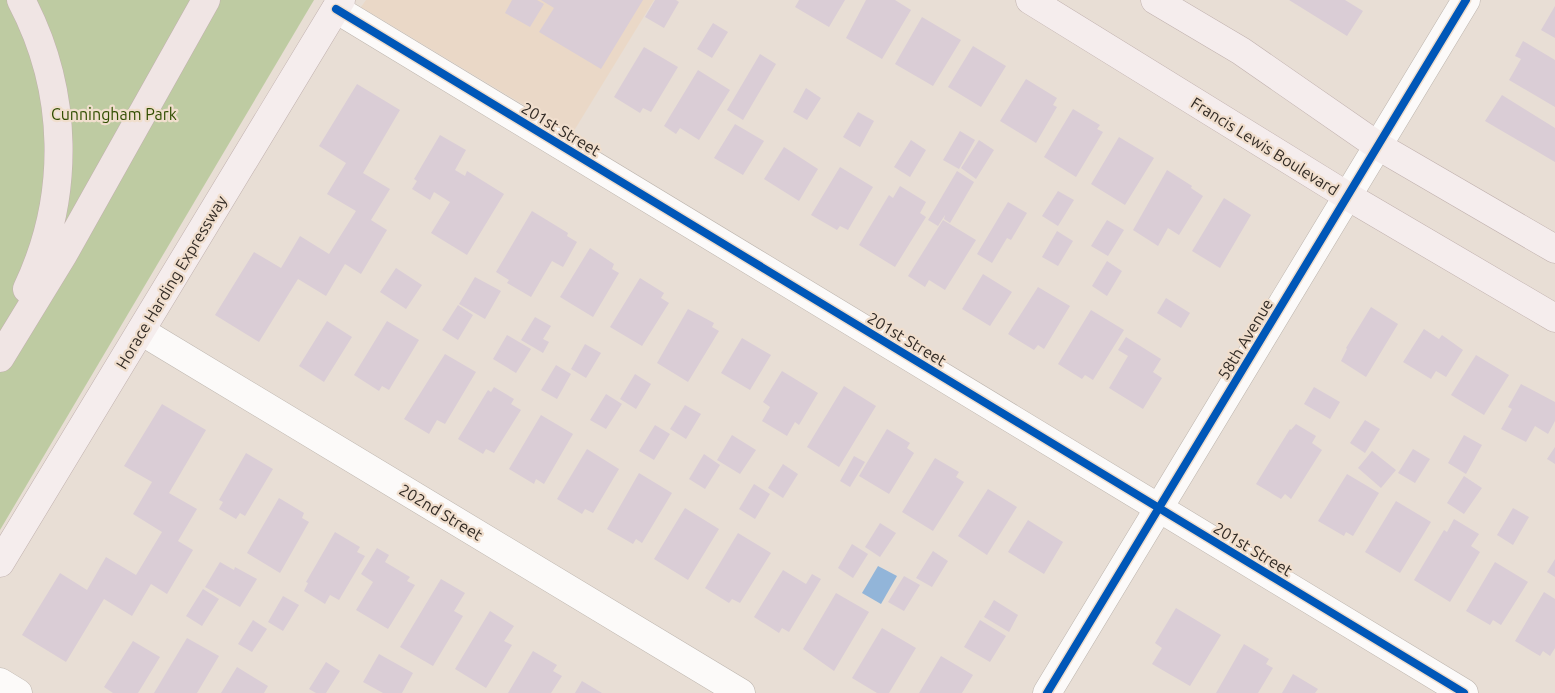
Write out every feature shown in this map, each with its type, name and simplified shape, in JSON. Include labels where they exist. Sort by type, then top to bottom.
[{"type":"highway","points":[[0,342],[33,276],[45,243],[58,173],[59,140],[52,78],[36,29],[21,0]]},
{"type":"highway","points":[[0,358],[68,246],[206,0]]},
{"type":"main road","name":"Francis Lewis Boulevard","points":[[1030,0],[1348,197],[1555,318]]},
{"type":"main road","points":[[1156,0],[1240,51],[1378,146],[1555,249]]},
{"type":"main road","name":"Horace Harding Expressway","points":[[0,563],[339,4]]},
{"type":"street","name":"58th Avenue","points":[[1047,693],[1466,0]]},
{"type":"street","name":"201st Street","points":[[339,4],[1158,508],[1464,693]]},
{"type":"street","name":"202nd Street","points":[[141,331],[740,693]]},
{"type":"street","points":[[0,682],[18,693]]},
{"type":"shaded area","points":[[366,0],[654,0],[572,134],[361,7]]},
{"type":"green space","name":"Cunningham Park","points":[[0,0],[314,0],[0,530]]},
{"type":"water","points":[[878,566],[897,576],[881,604],[862,593]]},
{"type":"building","points":[[512,0],[537,0],[544,4],[530,27],[505,13]]},
{"type":"building","points":[[541,0],[643,0],[601,69],[539,32],[554,8]]},
{"type":"building","points":[[655,0],[676,0],[679,2],[664,28],[645,17]]},
{"type":"building","points":[[799,0],[845,0],[829,27],[795,7]]},
{"type":"building","points":[[866,0],[895,0],[911,10],[882,59],[846,38]]},
{"type":"building","points":[[1289,0],[1345,0],[1363,11],[1347,36]]},
{"type":"building","points":[[1555,6],[1555,38],[1541,30]]},
{"type":"building","points":[[922,17],[961,40],[933,86],[895,64]]},
{"type":"building","points":[[713,23],[728,32],[712,58],[697,49]]},
{"type":"building","points":[[1523,41],[1555,60],[1555,107],[1509,80],[1521,59],[1515,56]]},
{"type":"building","points":[[973,46],[1006,66],[981,107],[948,87]]},
{"type":"building","points":[[644,47],[678,67],[651,112],[643,108],[640,113],[614,97]]},
{"type":"building","points":[[760,54],[776,64],[743,120],[727,110]]},
{"type":"building","points":[[698,70],[730,90],[699,140],[680,128],[676,134],[664,126]]},
{"type":"building","points":[[1026,79],[1057,98],[1053,105],[1057,107],[1036,143],[1000,121]]},
{"type":"building","points":[[357,84],[400,110],[363,173],[390,189],[371,220],[387,230],[361,274],[345,264],[326,296],[298,279],[259,342],[215,315],[254,252],[281,268],[300,236],[329,254],[356,211],[327,194],[346,163],[319,146]]},
{"type":"building","points":[[806,88],[821,98],[807,120],[793,112]]},
{"type":"building","points":[[1502,95],[1555,128],[1555,162],[1485,121]]},
{"type":"building","points":[[1073,109],[1100,125],[1097,129],[1103,132],[1076,177],[1044,157]]},
{"type":"building","points":[[858,112],[874,121],[860,147],[843,137]]},
{"type":"building","points":[[735,124],[764,141],[743,175],[714,158]]},
{"type":"building","points":[[960,131],[975,140],[959,169],[943,160]]},
{"type":"building","points":[[440,135],[466,150],[455,170],[465,176],[467,171],[504,194],[467,255],[431,233],[450,202],[434,192],[430,200],[412,189],[417,181],[414,179]]},
{"type":"building","points":[[1119,137],[1154,158],[1125,205],[1091,184]]},
{"type":"building","points":[[911,140],[926,150],[910,177],[894,167]]},
{"type":"building","points":[[979,140],[994,150],[976,179],[961,168]]},
{"type":"building","points":[[784,147],[818,169],[799,201],[764,179]]},
{"type":"building","points":[[840,167],[873,187],[848,230],[840,226],[837,230],[811,215]]},
{"type":"building","points":[[1167,170],[1192,186],[1191,188],[1203,196],[1179,235],[1168,228],[1158,246],[1133,230]]},
{"type":"building","points":[[957,171],[974,182],[950,223],[944,219],[945,215],[938,226],[928,220]]},
{"type":"building","points":[[900,186],[926,202],[920,213],[926,217],[895,267],[859,245],[889,195],[893,198]]},
{"type":"building","points":[[1058,191],[1074,200],[1058,226],[1042,216]]},
{"type":"building","points":[[1224,198],[1251,215],[1220,268],[1192,251]]},
{"type":"building","points":[[1008,202],[1027,213],[1011,240],[1007,238],[992,263],[977,254]]},
{"type":"building","points":[[532,211],[568,233],[567,236],[577,242],[563,267],[552,261],[531,297],[507,283],[509,280],[496,272]]},
{"type":"building","points":[[943,220],[976,240],[945,290],[929,280],[925,287],[908,276]]},
{"type":"building","points":[[1107,220],[1124,230],[1108,256],[1091,246]]},
{"type":"building","points":[[1057,231],[1073,241],[1058,266],[1042,257]]},
{"type":"building","points":[[590,248],[614,264],[612,269],[619,273],[593,317],[560,297]]},
{"type":"building","points":[[1107,261],[1122,271],[1107,296],[1092,286]]},
{"type":"building","points":[[396,268],[422,285],[406,309],[380,292]]},
{"type":"building","points":[[983,274],[1012,292],[990,326],[962,309]]},
{"type":"building","points":[[475,277],[501,291],[485,319],[459,304]]},
{"type":"building","points":[[640,278],[664,293],[661,298],[669,303],[642,346],[610,327]]},
{"type":"building","points":[[1038,287],[1070,306],[1044,349],[1038,345],[1034,350],[1008,334]]},
{"type":"building","points":[[1166,298],[1190,313],[1181,328],[1157,313]]},
{"type":"building","points":[[458,305],[473,315],[458,340],[442,330]]},
{"type":"building","points":[[1371,307],[1398,324],[1366,377],[1341,361],[1346,348]]},
{"type":"building","points":[[688,309],[714,323],[712,327],[719,331],[688,382],[657,363]]},
{"type":"building","points":[[1091,310],[1124,330],[1093,380],[1085,375],[1082,379],[1058,364]]},
{"type":"building","points":[[535,317],[551,326],[543,339],[549,342],[543,353],[521,340]]},
{"type":"building","points":[[327,321],[352,337],[324,382],[299,366]]},
{"type":"building","points":[[387,321],[419,340],[389,390],[382,386],[379,391],[354,375]]},
{"type":"building","points":[[1424,329],[1439,339],[1442,335],[1463,350],[1446,377],[1436,371],[1431,379],[1403,362]]},
{"type":"building","points":[[507,335],[531,349],[516,373],[493,359]]},
{"type":"building","points":[[1126,337],[1161,359],[1153,372],[1162,378],[1143,409],[1109,388],[1128,356],[1118,350]]},
{"type":"building","points":[[742,338],[771,355],[750,390],[721,373]]},
{"type":"building","points":[[585,344],[601,353],[586,378],[571,369]]},
{"type":"building","points":[[445,354],[476,372],[445,424],[437,420],[429,434],[404,419]]},
{"type":"building","points":[[1476,355],[1509,375],[1484,415],[1451,395]]},
{"type":"building","points":[[556,365],[571,374],[557,399],[541,390]]},
{"type":"building","points":[[782,371],[818,393],[799,425],[795,422],[787,436],[762,421],[770,407],[763,402]]},
{"type":"building","points":[[635,374],[651,384],[636,409],[620,399]]},
{"type":"building","points":[[1521,384],[1555,402],[1555,421],[1548,434],[1535,426],[1526,442],[1501,429],[1512,409],[1508,407]]},
{"type":"building","points":[[844,386],[876,406],[839,467],[807,447]]},
{"type":"building","points":[[494,387],[514,399],[511,404],[521,410],[494,453],[486,449],[483,454],[458,439],[488,390],[491,392]]},
{"type":"building","points":[[1314,387],[1340,402],[1330,419],[1304,404]]},
{"type":"building","points":[[606,394],[622,404],[606,429],[590,420]]},
{"type":"building","points":[[162,404],[206,430],[169,493],[197,509],[178,541],[193,550],[167,594],[151,584],[132,616],[104,599],[66,662],[22,635],[60,573],[87,590],[106,557],[136,575],[162,532],[133,514],[152,482],[124,466]]},
{"type":"building","points":[[685,405],[701,414],[686,439],[670,429]]},
{"type":"building","points":[[541,415],[573,434],[544,484],[536,479],[534,484],[509,469]]},
{"type":"building","points":[[1365,420],[1380,429],[1365,453],[1350,443]]},
{"type":"building","points":[[1296,424],[1316,436],[1312,443],[1322,450],[1291,499],[1285,494],[1281,499],[1256,484],[1290,429]]},
{"type":"building","points":[[655,425],[670,434],[654,460],[639,451]]},
{"type":"building","points":[[887,429],[910,443],[907,448],[914,453],[889,494],[859,476]]},
{"type":"building","points":[[732,435],[756,450],[740,474],[717,460]]},
{"type":"building","points":[[1464,435],[1482,445],[1466,474],[1448,463]]},
{"type":"building","points":[[1555,447],[1555,464],[1547,459]]},
{"type":"building","points":[[587,449],[619,469],[593,513],[585,509],[582,514],[557,499]]},
{"type":"building","points":[[1413,449],[1430,459],[1415,483],[1398,473]]},
{"type":"building","points":[[1372,451],[1396,470],[1381,488],[1358,468]]},
{"type":"building","points":[[246,453],[273,469],[245,516],[240,513],[236,519],[219,509],[223,502],[219,500]]},
{"type":"building","points":[[704,454],[720,465],[705,489],[689,479]]},
{"type":"building","points":[[854,456],[865,462],[850,487],[840,481]]},
{"type":"building","points":[[935,458],[959,472],[956,477],[964,482],[933,531],[902,512]]},
{"type":"building","points":[[783,464],[798,474],[783,498],[768,488]]},
{"type":"building","points":[[639,473],[672,493],[642,543],[636,539],[633,544],[607,529]]},
{"type":"building","points":[[1347,474],[1379,493],[1353,536],[1346,532],[1344,536],[1318,521]]},
{"type":"building","points":[[1464,476],[1482,488],[1464,514],[1447,503]]},
{"type":"building","points":[[754,484],[770,494],[755,519],[739,509]]},
{"type":"building","points":[[988,489],[1017,507],[987,555],[958,536]]},
{"type":"building","points":[[279,498],[304,513],[302,518],[309,522],[280,573],[247,553]]},
{"type":"building","points":[[1396,501],[1431,522],[1400,573],[1365,552]]},
{"type":"building","points":[[685,508],[719,529],[688,580],[654,559]]},
{"type":"building","points":[[1513,508],[1529,517],[1513,545],[1497,535]]},
{"type":"building","points":[[1454,519],[1479,534],[1471,546],[1480,552],[1450,602],[1414,580],[1444,530],[1447,532]]},
{"type":"building","points":[[1028,520],[1063,542],[1044,574],[1008,552]]},
{"type":"building","points":[[880,523],[896,533],[880,557],[865,547]]},
{"type":"building","points":[[335,532],[360,547],[357,552],[365,556],[339,600],[330,595],[325,604],[304,591],[308,583],[306,582]]},
{"type":"building","points":[[738,533],[771,553],[740,603],[732,599],[729,603],[705,588]]},
{"type":"building","points":[[852,544],[868,554],[853,578],[838,568]]},
{"type":"building","points":[[377,548],[389,555],[385,562],[410,577],[407,581],[415,585],[388,629],[356,610],[373,582],[361,574]]},
{"type":"building","points":[[933,551],[948,561],[932,587],[916,578]]},
{"type":"building","points":[[1555,559],[1555,577],[1547,572]]},
{"type":"building","points":[[220,562],[234,570],[235,567],[257,579],[240,607],[205,587]]},
{"type":"building","points":[[1495,562],[1528,582],[1501,625],[1493,620],[1490,625],[1466,611]]},
{"type":"building","points":[[783,570],[806,584],[812,574],[821,579],[789,632],[782,628],[779,633],[754,617]]},
{"type":"building","points":[[904,576],[920,585],[904,611],[888,602]]},
{"type":"building","points":[[441,579],[465,593],[454,611],[463,616],[433,666],[400,647]]},
{"type":"building","points":[[203,589],[219,599],[202,626],[186,616]]},
{"type":"building","points":[[1544,592],[1555,599],[1555,648],[1550,656],[1543,651],[1540,656],[1515,641]]},
{"type":"building","points":[[836,593],[869,612],[834,671],[803,649]]},
{"type":"building","points":[[283,596],[299,605],[283,631],[268,622]]},
{"type":"building","points":[[994,600],[1018,615],[1009,632],[984,617]]},
{"type":"building","points":[[1176,608],[1221,635],[1190,686],[1152,664],[1162,648],[1155,643]]},
{"type":"building","points":[[490,611],[514,626],[504,641],[512,645],[486,688],[455,669]]},
{"type":"building","points":[[253,620],[267,629],[252,652],[238,644]]},
{"type":"building","points":[[980,620],[1006,636],[990,662],[964,647]]},
{"type":"building","points":[[882,628],[916,648],[889,693],[877,693],[852,678]]},
{"type":"building","points":[[187,638],[219,656],[197,693],[154,693]]},
{"type":"building","points":[[133,641],[160,657],[138,693],[113,693],[104,687]]},
{"type":"building","points":[[1244,644],[1269,659],[1266,664],[1273,668],[1258,693],[1216,693]]},
{"type":"building","points":[[533,651],[557,665],[553,671],[562,676],[551,693],[508,693]]},
{"type":"building","points":[[379,654],[413,673],[402,693],[383,693],[363,682]]},
{"type":"building","points":[[941,656],[973,675],[962,693],[919,693]]},
{"type":"building","points":[[326,662],[340,671],[326,693],[316,693],[309,689]]},
{"type":"building","points":[[237,667],[268,686],[264,693],[221,693]]},
{"type":"building","points":[[1293,674],[1318,689],[1315,693],[1282,693]]},
{"type":"building","points":[[582,681],[602,693],[575,693]]},
{"type":"cycle path","points":[[1047,693],[1466,0]]},
{"type":"cycle path","points":[[336,9],[1464,693]]}]
